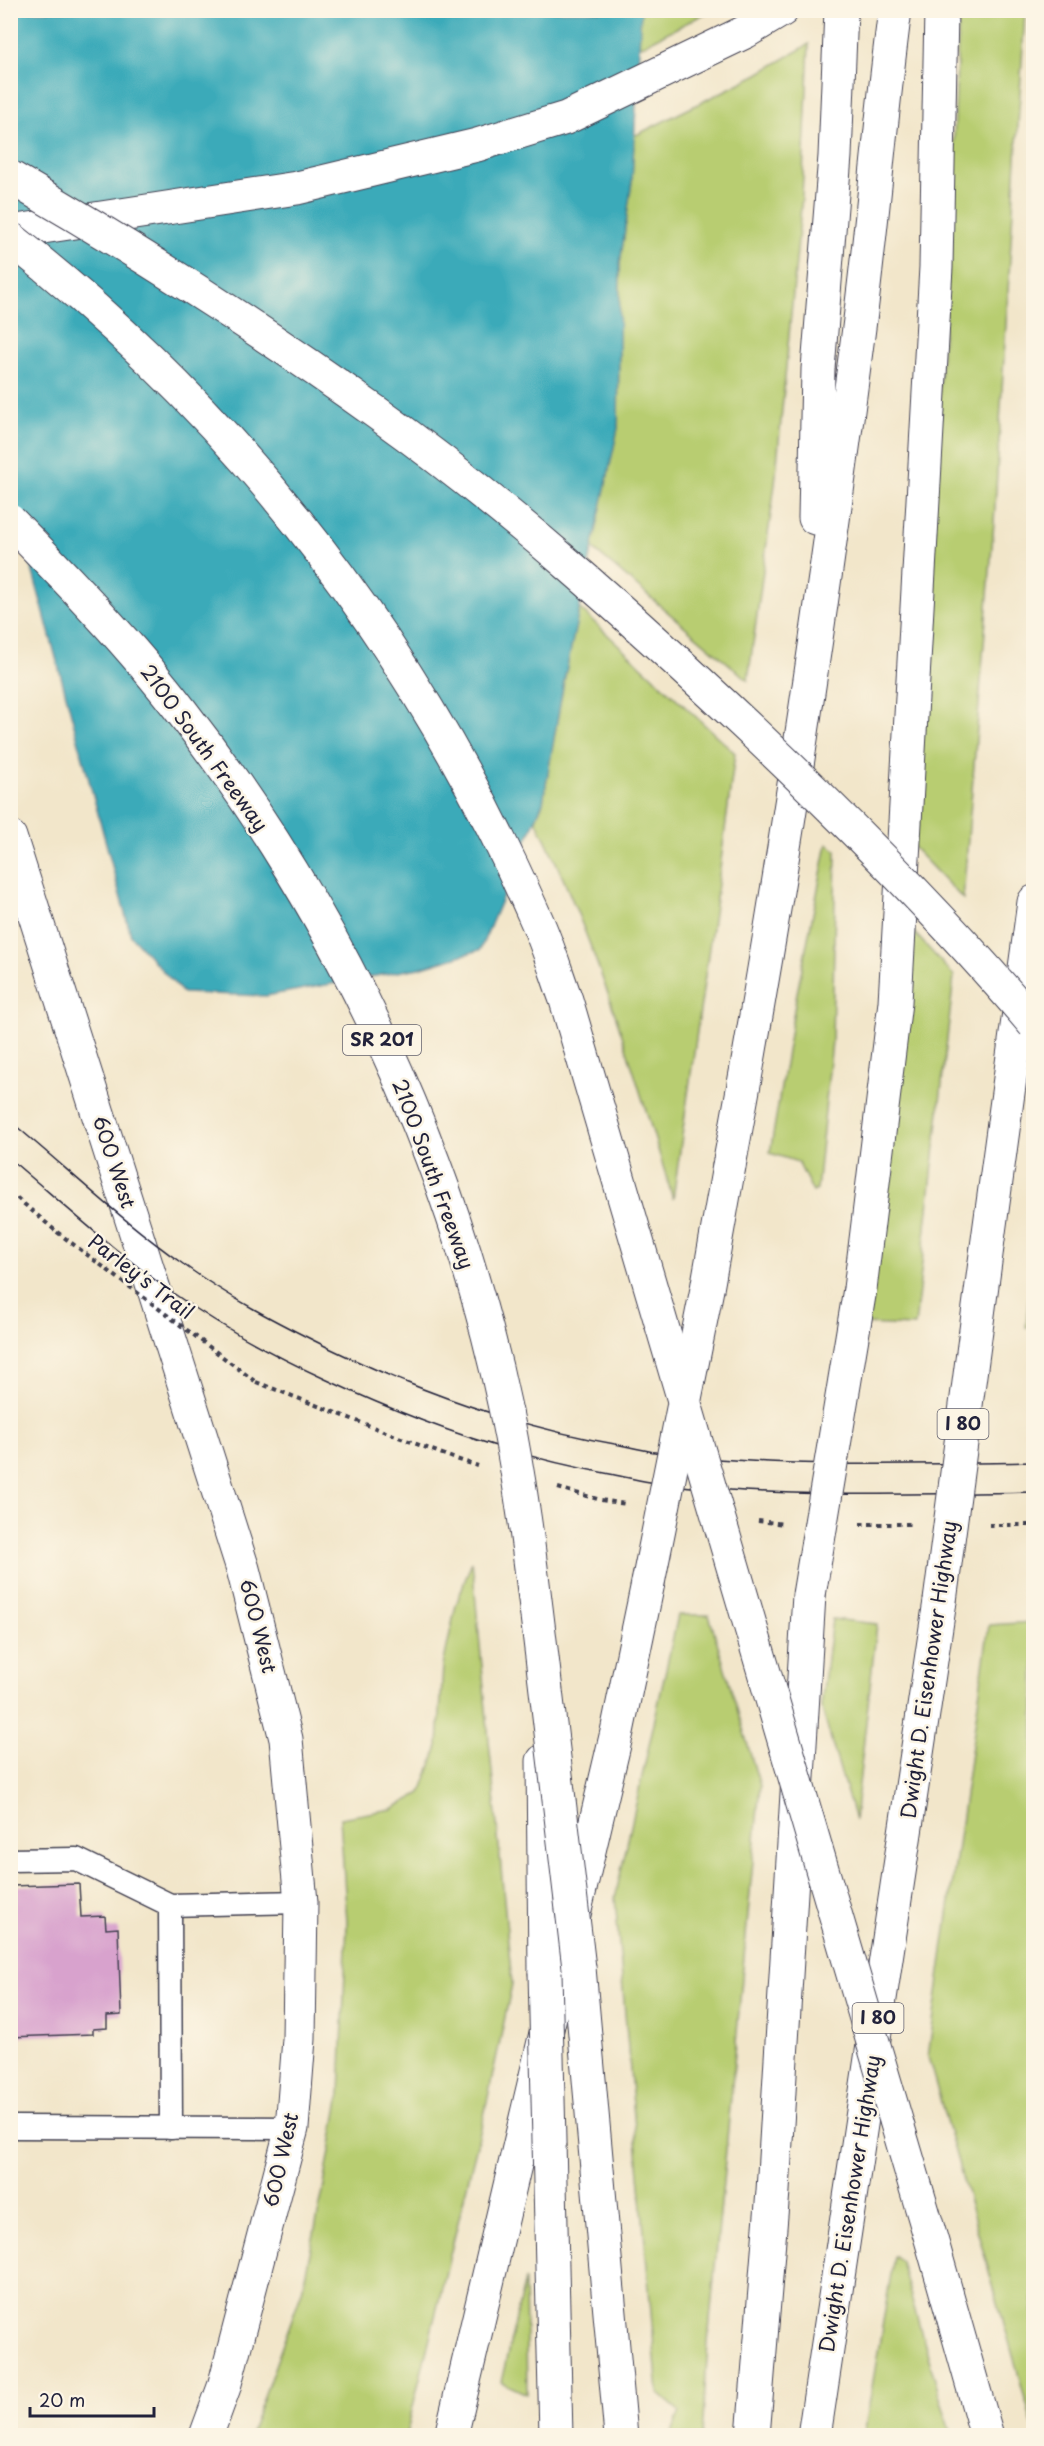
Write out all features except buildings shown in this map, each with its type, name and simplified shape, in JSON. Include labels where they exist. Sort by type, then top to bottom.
[{"type":"main road","points":[[10,232],[297,188],[477,145],[566,118],[724,42],[783,10]]},
{"type":"main road","points":[[811,677],[818,369],[836,144],[841,10]]},
{"type":"main road","points":[[451,2436],[617,1732],[707,1289],[761,994],[811,677],[858,341],[895,10]]},
{"type":"main road","points":[[753,2436],[772,2191],[809,1595],[860,1289],[895,1002],[936,267],[941,10]]},
{"type":"main road","points":[[10,177],[134,250],[378,414],[552,551],[698,681],[836,811],[913,888],[1034,1024]]},
{"type":"main road","points":[[10,238],[68,285],[183,391],[240,451],[295,518],[381,634],[424,700],[499,838],[537,921],[566,1000],[931,2238],[987,2436]]},
{"type":"main road","name":"2100 South Freeway","points":[[10,521],[80,592],[135,655],[182,711],[222,766],[267,833],[323,926],[361,995],[398,1072],[448,1204],[486,1331],[506,1410],[526,1525],[542,1657]]},
{"type":"main road","name":"600 West","points":[[10,837],[243,1569],[286,1739],[301,1902],[299,2039],[292,2128],[224,2386],[206,2436]]},
{"type":"main road","name":"Dwight D. Eisenhower Highway","points":[[814,2436],[940,1601],[1034,902]]},
{"type":"main road","points":[[542,1657],[545,1972],[556,2436]]},
{"type":"main road","points":[[542,1657],[579,1968],[621,2436]]},
{"type":"lane","points":[[10,1860],[76,1859],[170,1905],[301,1902]]},
{"type":"lane","points":[[170,1905],[171,2128]]},
{"type":"lane","points":[[10,2127],[292,2128]]},
{"type":"path","name":"Parley's Trail","points":[[10,1192],[57,1232],[256,1382]]},
{"type":"green space","points":[[640,11],[710,11],[639,47]]},
{"type":"green space","points":[[959,11],[1025,11],[994,522],[963,899],[907,841],[950,242]]},
{"type":"green space","points":[[809,44],[802,197],[775,484],[748,680],[592,548],[618,428],[620,264],[632,181],[634,136],[758,74]]},
{"type":"green space","points":[[579,608],[735,753],[673,1199],[628,1054],[595,959],[558,866],[536,820],[543,802]]},
{"type":"green space","points":[[827,844],[836,850],[832,1041],[817,1190],[813,1192],[798,1162],[770,1153],[796,998]]},
{"type":"green space","points":[[900,917],[954,976],[915,1326],[862,1324]]},
{"type":"green space","points":[[1033,1254],[1033,1326],[1026,1327]]},
{"type":"green space","points":[[472,1561],[512,1984],[484,2116],[406,2435],[250,2435],[302,2291],[340,2094],[347,1922],[340,1818],[392,1809],[421,1793],[438,1746],[443,1666],[456,1605]]},
{"type":"green space","points":[[678,1615],[709,1615],[760,1786],[708,2342],[702,2436],[671,2435],[680,2412],[658,2393],[615,1898]]},
{"type":"green space","points":[[832,1619],[877,1624],[855,1820],[821,1706]]},
{"type":"green space","points":[[1034,1622],[1033,2426],[928,2057],[989,1625]]},
{"type":"green space","points":[[894,2256],[901,2262],[951,2435],[864,2435]]},
{"type":"green space","points":[[525,2279],[527,2394],[501,2382]]},
{"type":"water","points":[[10,11],[641,11],[632,181],[620,264],[618,428],[564,681],[543,802],[480,950],[419,968],[266,996],[183,993],[131,936],[11,491]]},
{"type":"tram line","points":[[10,1121],[138,1230],[218,1288],[329,1348],[399,1380],[471,1407],[582,1438],[675,1455],[809,1463],[1034,1462]]},
{"type":"tram line","points":[[10,1159],[129,1260],[188,1304],[245,1338],[325,1379],[359,1395],[464,1436],[573,1467],[671,1485],[807,1493],[1034,1492]]}]
